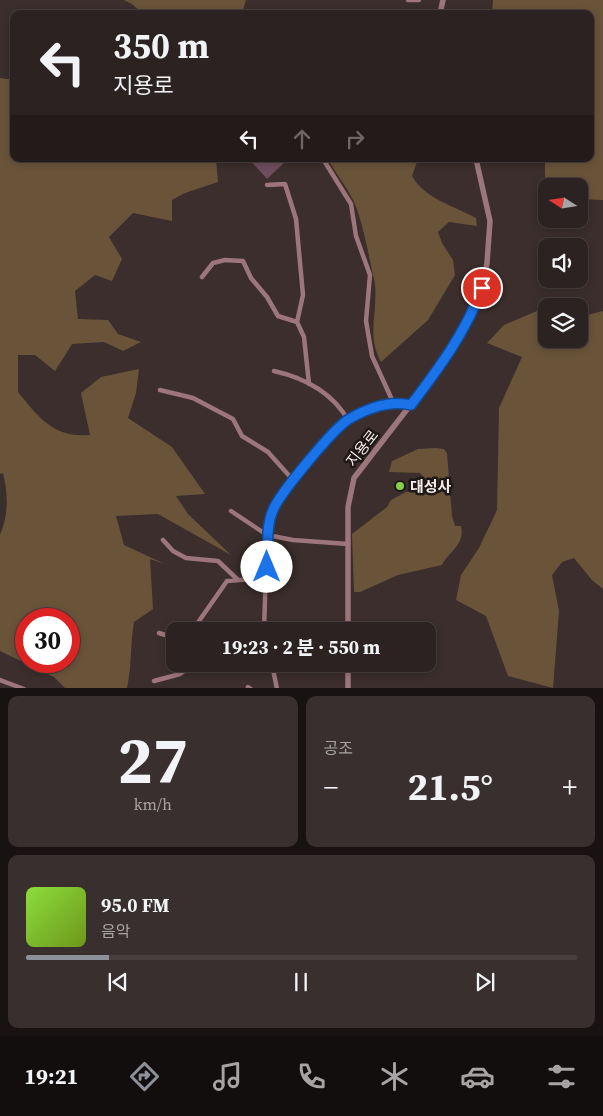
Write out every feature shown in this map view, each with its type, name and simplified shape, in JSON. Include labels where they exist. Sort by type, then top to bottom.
[{"type":"street","points":[[408,0],[419,0]]},
{"type":"street","points":[[325,162],[351,204],[356,236],[370,275],[366,322],[372,356],[393,402]]},
{"type":"street","name":"지용로","points":[[348,622],[348,507],[354,478],[450,355],[476,305],[482,288],[487,263],[490,222],[489,208],[477,162]]},
{"type":"street","points":[[267,185],[285,184],[296,219],[303,295],[297,322],[304,337],[309,384]]},
{"type":"street","points":[[202,277],[213,263],[225,260],[243,261],[250,278],[267,297],[278,316],[297,322]]},
{"type":"street","points":[[274,371],[309,384],[331,397],[348,420]]},
{"type":"street","points":[[160,390],[193,398],[233,419],[242,436],[268,452],[293,480]]},
{"type":"street","points":[[264,622],[267,534],[274,508],[293,480],[348,420],[393,402],[411,405]]},
{"type":"street","points":[[231,512],[267,534],[293,540],[348,544]]},
{"type":"street","points":[[164,540],[173,551],[186,558],[218,561],[237,579]]},
{"type":"street","points":[[198,622],[227,581],[266,578]]},
{"type":"street","points":[[159,633],[166,635]]},
{"type":"street","points":[[154,680],[183,672]]},
{"type":"street","points":[[274,672],[277,688]]},
{"type":"street","points":[[348,672],[348,688]]},
{"type":"street","points":[[0,680],[24,688]]},
{"type":"shaded area","points":[[124,0],[246,0],[243,10],[139,10]]},
{"type":"shaded area","points":[[493,0],[603,0],[603,200],[588,199],[588,178],[545,178],[545,162],[594,162],[594,10],[492,10]]},
{"type":"shaded area","points":[[0,78],[10,79],[10,162],[216,162],[218,182],[185,193],[172,200],[172,221],[133,213],[109,237],[122,259],[112,281],[95,275],[75,291],[78,319],[108,320],[118,334],[141,342],[123,351],[104,342],[72,344],[55,371],[35,355],[18,355],[18,392],[41,418],[57,430],[77,435],[90,435],[81,393],[101,377],[139,369],[136,393],[128,418],[172,447],[205,494],[176,496],[188,514],[231,555],[158,514],[116,516],[124,545],[165,564],[150,559],[153,609],[134,622],[127,688],[65,688],[54,677],[46,673],[80,673],[80,608],[15,608],[15,658],[0,651],[0,535],[7,504],[3,473],[0,474]]},
{"type":"shaded area","points":[[252,162],[285,162],[267,179]]},
{"type":"shaded area","points":[[330,162],[417,162],[412,176],[424,191],[476,218],[477,226],[449,222],[438,232],[442,243],[453,260],[455,275],[428,320],[381,362],[376,351],[373,331],[374,279],[362,226],[356,206]]},
{"type":"shaded area","points":[[537,311],[538,348],[588,348],[588,315],[603,311],[603,589],[592,580],[574,558],[562,562],[552,575],[559,611],[553,688],[508,676],[486,616],[456,600],[461,575],[479,548],[497,510],[499,408],[522,357],[487,343],[504,325]]},
{"type":"shaded area","points":[[418,449],[444,449],[447,453],[452,516],[455,526],[461,526],[462,533],[459,543],[442,565],[398,575],[360,592],[354,592],[352,534],[387,507],[391,500],[406,492],[418,491],[424,485],[425,479],[420,473],[389,472],[392,461]]},
{"type":"place","name":"대성사","points":[[400,486]]},
{"type":"route","points":[[267,567],[267,534],[270,516],[293,480],[348,420],[390,402],[411,405],[450,355],[476,305],[482,288]]}]
